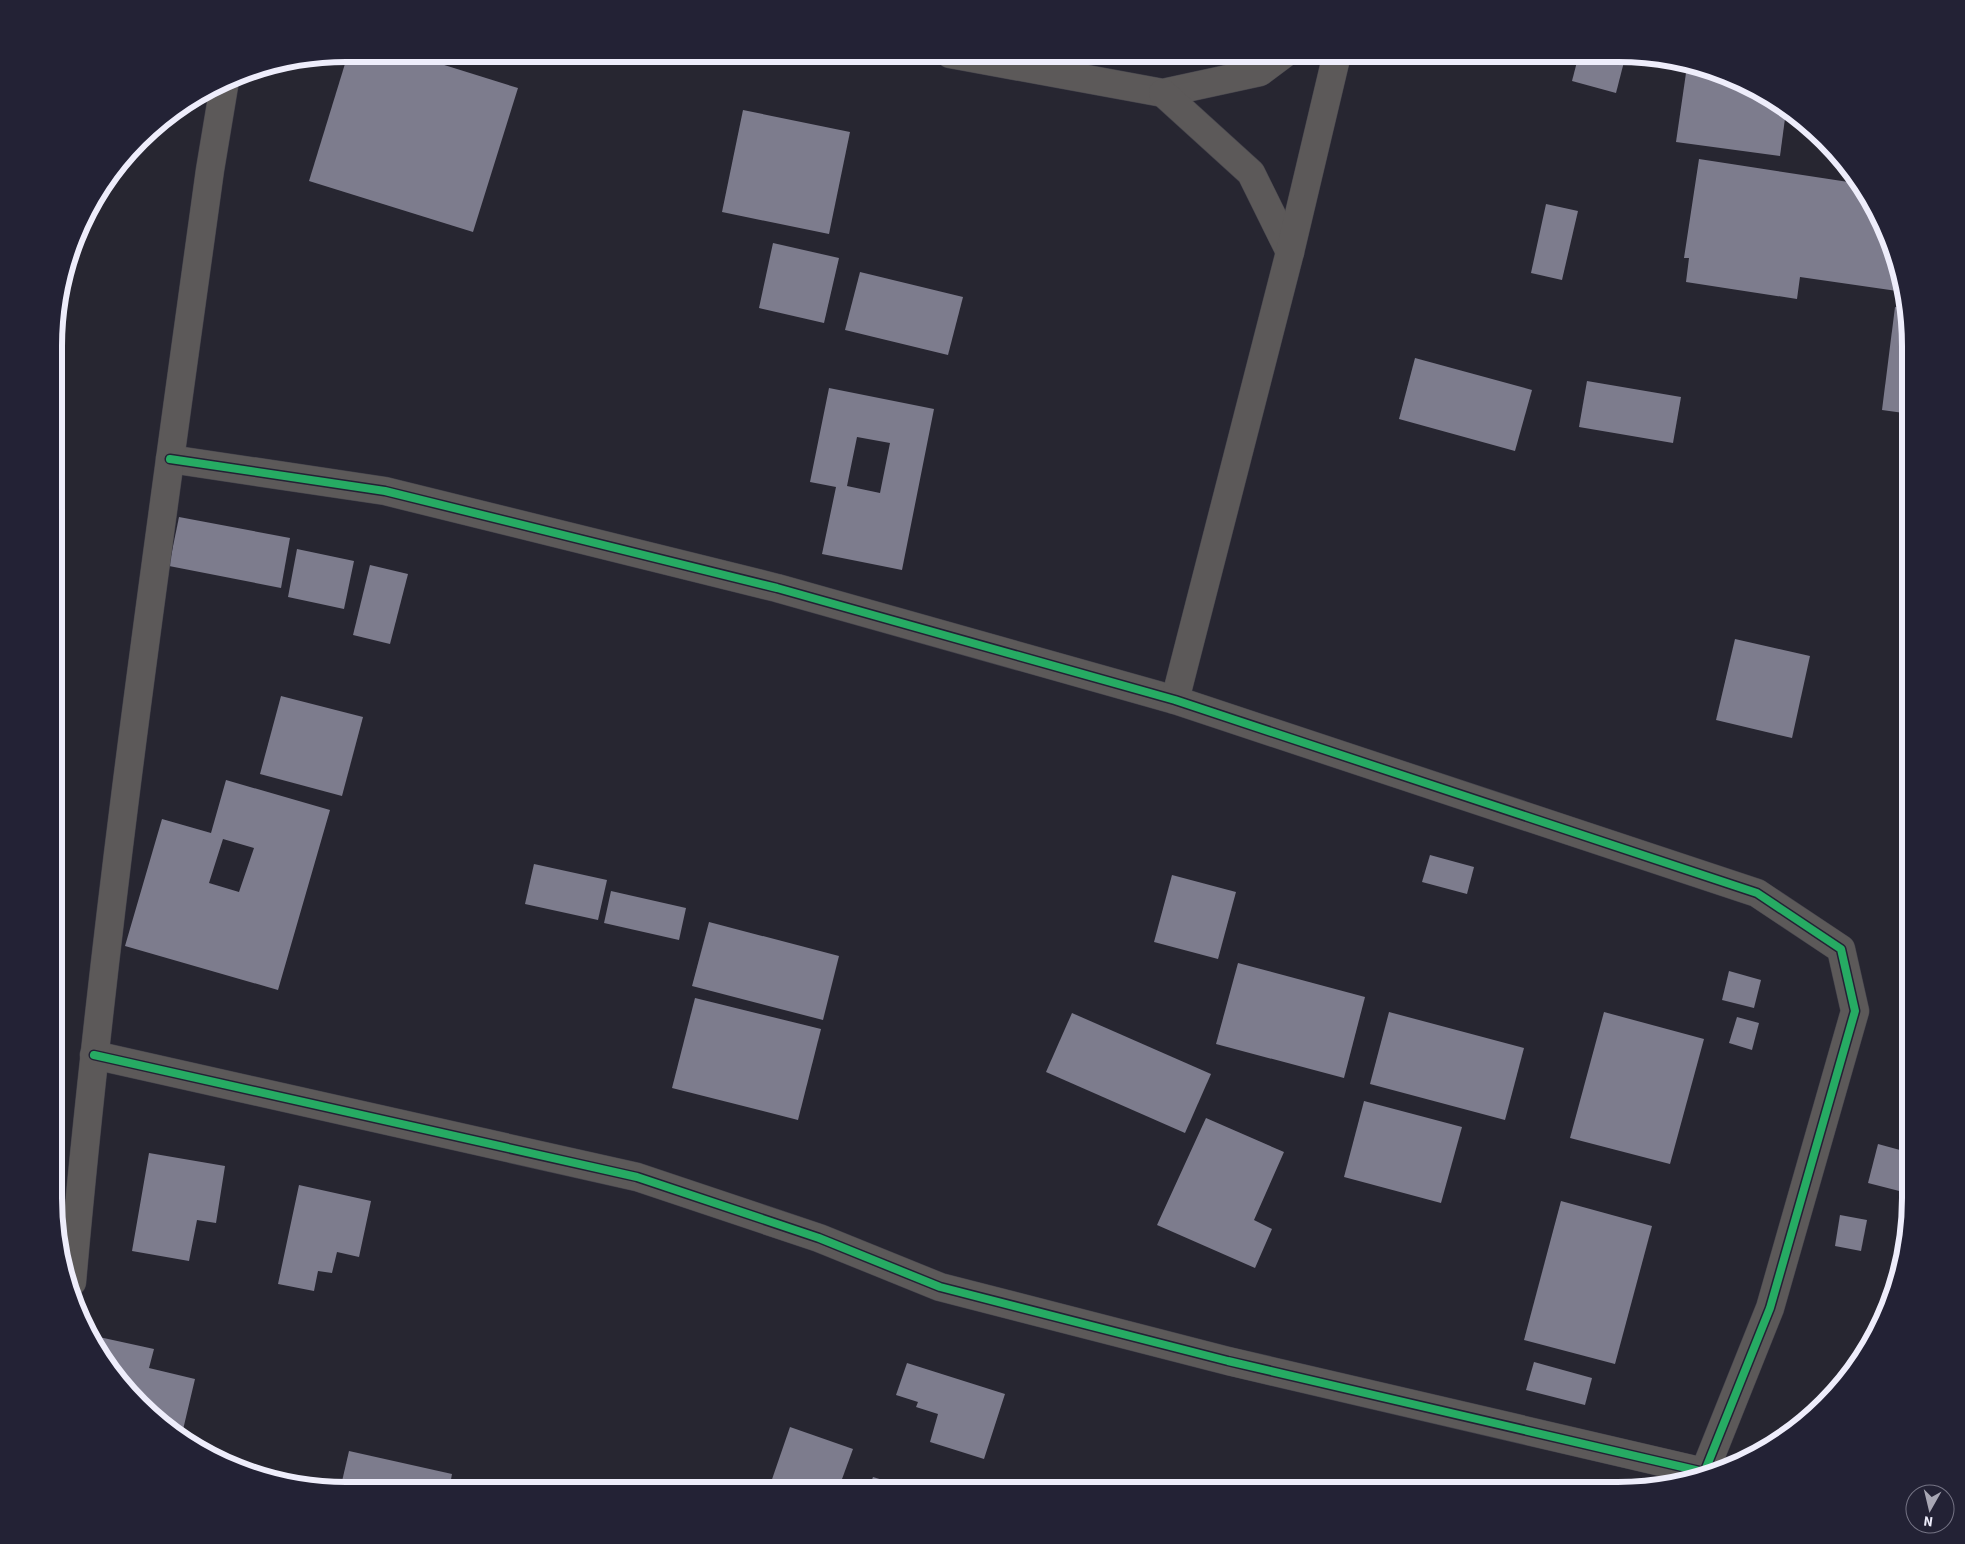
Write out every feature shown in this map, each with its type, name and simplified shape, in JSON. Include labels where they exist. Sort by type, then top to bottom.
[{"type":"street","points":[[993,62],[1162,93],[1260,72],[1273,62]]},
{"type":"street","points":[[1175,700],[1290,252],[1335,62]]},
{"type":"street","points":[[73,1273],[94,1055],[140,680],[223,91]]},
{"type":"street","points":[[1162,93],[1251,173],[1290,252]]},
{"type":"street","points":[[170,460],[384,492],[777,588],[1175,700],[1757,893],[1840,949],[1856,1011],[1770,1308],[1706,1467]]},
{"type":"street","points":[[94,1055],[637,1176],[819,1238],[940,1287],[1228,1361],[1695,1471]]},
{"type":"building","points":[[346,62],[435,62],[518,88],[473,232],[309,181]]},
{"type":"building","points":[[1577,62],[1624,62],[1616,93],[1572,81]]},
{"type":"building","points":[[1686,71],[1727,84],[1761,101],[1785,117],[1780,156],[1676,142]]},
{"type":"building","points":[[743,110],[850,132],[829,234],[722,212]]},
{"type":"building","points":[[1699,159],[1850,182],[1864,204],[1881,238],[1897,291],[1800,277],[1797,299],[1686,282],[1689,258],[1684,258]]},
{"type":"building","points":[[1546,204],[1578,211],[1562,280],[1531,273]]},
{"type":"building","points":[[773,243],[839,258],[824,323],[759,308]]},
{"type":"building","points":[[860,272],[963,297],[948,355],[845,330]]},
{"type":"building","points":[[1895,307],[1900,308],[1902,328],[1902,413],[1882,410]]},
{"type":"building","points":[[1415,358],[1532,390],[1515,451],[1399,419]]},
{"type":"building","points":[[1587,381],[1681,397],[1673,443],[1579,427]]},
{"type":"building","points":[[829,388],[934,409],[902,570],[822,554],[836,487],[810,482]],"holes":[[[857,437],[890,443],[880,493],[847,486]]]},
{"type":"building","points":[[179,517],[290,538],[281,588],[169,566]]},
{"type":"building","points":[[297,549],[354,561],[344,609],[288,597]]},
{"type":"building","points":[[370,565],[408,574],[390,644],[353,635]]},
{"type":"building","points":[[1735,639],[1810,656],[1792,738],[1716,720]]},
{"type":"building","points":[[281,696],[363,717],[342,796],[260,774]]},
{"type":"building","points":[[226,780],[330,810],[278,990],[125,946],[162,819],[211,833]],"holes":[[[223,839],[254,848],[239,892],[209,883]]]},
{"type":"building","points":[[1430,855],[1474,867],[1467,894],[1422,882]]},
{"type":"building","points":[[534,864],[607,880],[598,920],[525,904]]},
{"type":"building","points":[[1172,875],[1236,892],[1218,959],[1154,942]]},
{"type":"building","points":[[611,891],[686,908],[679,940],[604,923]]},
{"type":"building","points":[[709,922],[839,956],[823,1020],[692,986]]},
{"type":"building","points":[[1238,963],[1365,997],[1344,1078],[1216,1044]]},
{"type":"building","points":[[1729,971],[1761,980],[1754,1008],[1722,1000]]},
{"type":"building","points":[[695,998],[821,1029],[798,1120],[672,1088]]},
{"type":"building","points":[[1389,1012],[1524,1048],[1505,1120],[1370,1084]]},
{"type":"building","points":[[1604,1012],[1704,1039],[1670,1164],[1570,1138]]},
{"type":"building","points":[[1072,1013],[1211,1074],[1185,1133],[1046,1072]]},
{"type":"building","points":[[1737,1017],[1759,1023],[1752,1050],[1729,1043]]},
{"type":"building","points":[[1364,1101],[1462,1127],[1441,1203],[1344,1177]]},
{"type":"building","points":[[1206,1118],[1284,1152],[1254,1220],[1272,1229],[1255,1268],[1157,1225]]},
{"type":"building","points":[[1878,1144],[1902,1151],[1902,1192],[1868,1183]]},
{"type":"building","points":[[149,1153],[225,1166],[216,1223],[197,1220],[189,1261],[132,1251]]},
{"type":"building","points":[[299,1185],[371,1201],[359,1257],[337,1252],[332,1273],[318,1271],[314,1291],[278,1284]]},
{"type":"building","points":[[1561,1201],[1652,1226],[1615,1364],[1524,1340]]},
{"type":"building","points":[[1840,1215],[1867,1220],[1861,1251],[1835,1246]]},
{"type":"building","points":[[99,1337],[154,1349],[149,1368],[195,1379],[183,1430],[159,1411],[133,1385],[110,1355]]},
{"type":"building","points":[[1534,1362],[1592,1378],[1585,1405],[1526,1390]]},
{"type":"building","points":[[907,1363],[1005,1394],[984,1459],[930,1442],[938,1414],[916,1407],[918,1402],[896,1395]]},
{"type":"building","points":[[790,1427],[853,1449],[841,1482],[771,1482]]},
{"type":"building","points":[[349,1451],[452,1474],[450,1482],[342,1482]]},
{"type":"building","points":[[873,1477],[889,1482],[871,1482]]},
{"type":"cycle path","points":[[170,459],[385,491],[777,588],[1175,700],[1757,893],[1841,949],[1855,1011],[1770,1308],[1706,1467]]},
{"type":"cycle path","points":[[94,1055],[637,1177],[819,1238],[940,1287],[1228,1361],[1697,1470]]}]
